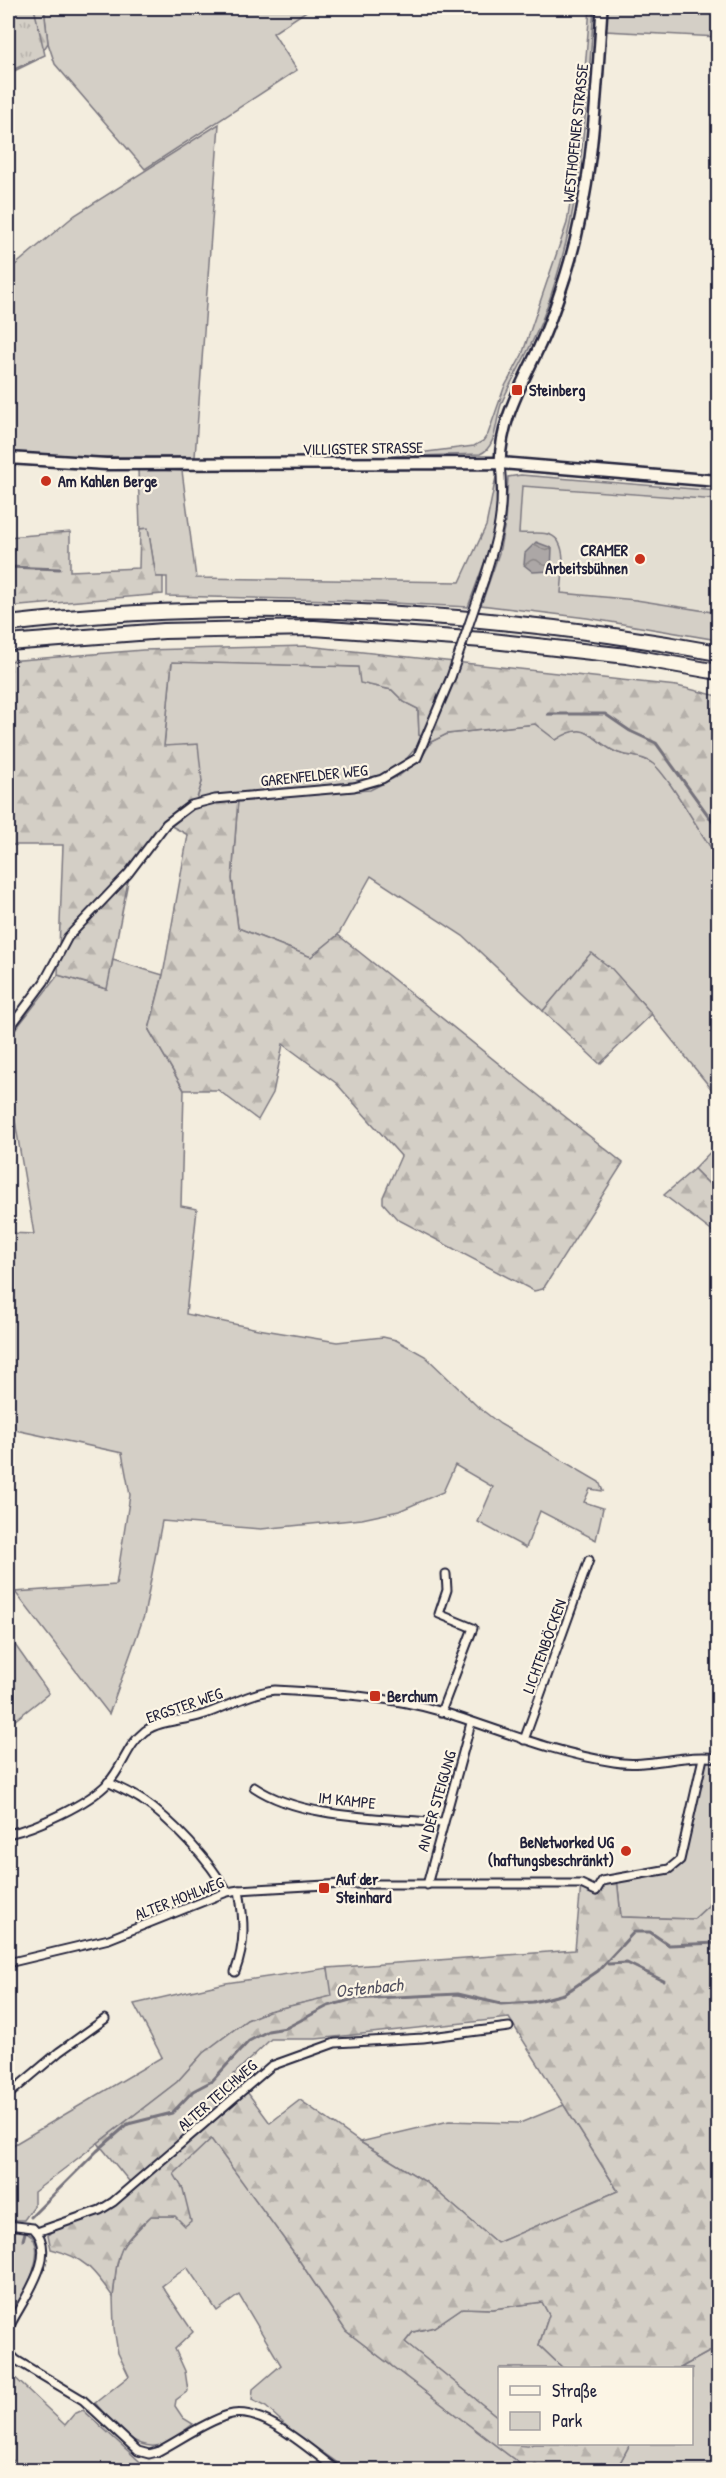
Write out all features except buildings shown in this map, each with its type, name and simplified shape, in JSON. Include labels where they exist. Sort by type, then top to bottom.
[{"type":"highway","points":[[8,624],[203,610],[459,616],[603,633],[718,652]]},
{"type":"highway","points":[[8,643],[164,631],[314,628],[494,641],[627,656],[718,672]]},
{"type":"main road","name":"VILLIGSTER STRASSE","points":[[8,458],[106,464],[500,463],[718,481]]},
{"type":"street","name":"WESTHOFENER STRASSE","points":[[500,463],[503,428],[509,408],[551,321],[580,224],[593,136],[602,8]]},
{"type":"street","name":"GARENFELDER WEG","points":[[8,1030],[44,982],[68,937],[128,874],[166,824],[191,806],[216,798],[354,787],[373,783],[417,758],[451,677],[500,528],[503,490],[500,463]]},
{"type":"street","name":"LICHTENBÖCKEN","points":[[524,1740],[589,1560]]},
{"type":"street","points":[[441,1712],[473,1628],[439,1614],[447,1590],[446,1574]]},
{"type":"street","name":"ERGSTER WEG","points":[[8,1834],[47,1821],[108,1782],[129,1747],[147,1729],[200,1716],[261,1692],[292,1691],[363,1699],[441,1712],[572,1754],[617,1763],[718,1758]]},
{"type":"street","name":"AN DER STEIGUNG","points":[[427,1885],[471,1723]]},
{"type":"street","name":"ALTER HOHLWEG","points":[[8,1963],[109,1939],[227,1892],[239,1890],[344,1884],[581,1884],[596,1891],[602,1881],[675,1866],[680,1860],[703,1758]]},
{"type":"street","points":[[108,1782],[141,1799],[163,1816],[219,1878],[227,1892]]},
{"type":"street","name":"IM KAMPE","points":[[254,1787],[272,1799],[315,1810],[442,1823]]},
{"type":"street","points":[[235,1971],[244,1950],[244,1920],[239,1890]]},
{"type":"street","points":[[8,2095],[59,2052],[105,2019]]},
{"type":"street","name":"ALTER TEICHWEG","points":[[37,2232],[100,2211],[204,2126],[271,2066],[335,2043],[423,2038],[509,2027]]},
{"type":"street","points":[[8,2226],[29,2227],[37,2232],[41,2254],[34,2285],[8,2330]]},
{"type":"street","points":[[8,2352],[16,2360],[83,2400],[138,2451],[149,2454],[157,2452],[213,2421],[240,2412],[261,2417],[336,2470]]},
{"type":"shaded area","name":"CRAMER Arbeitsbühnen","points":[[521,486],[718,500],[718,613],[636,600],[561,593],[562,549],[519,533]]},
{"type":"green space","points":[[8,8],[44,8],[48,43],[37,60],[8,74]]},
{"type":"green space","points":[[8,8],[34,8],[45,55],[8,72]]},
{"type":"green space","points":[[44,8],[311,8],[273,33],[297,70],[145,169],[55,64],[48,43]]},
{"type":"green space","points":[[590,8],[594,8],[585,124],[575,200],[567,237],[545,312],[502,402],[493,439],[486,450],[480,454],[387,457],[474,446],[483,441],[488,434],[504,388],[522,355],[567,223],[579,144]]},
{"type":"green space","points":[[607,8],[718,8],[718,37],[605,31]]},
{"type":"green space","points":[[219,124],[195,457],[65,457],[8,452],[8,271],[75,215]]},
{"type":"green space","points":[[138,469],[182,471],[196,578],[460,582],[486,526],[496,477],[497,528],[468,607],[336,600],[167,596],[167,577],[156,577],[148,529],[140,529]]},
{"type":"green space","points":[[521,475],[718,491],[718,500],[522,486],[519,533],[547,534],[559,543],[563,559],[561,593],[636,600],[718,613],[718,640],[587,618],[481,605],[499,553],[505,523],[508,477]]},
{"type":"green space","points":[[148,528],[156,577],[163,577],[163,594],[8,607],[8,537],[70,532],[70,571],[139,568],[140,529]]},
{"type":"green space","points":[[307,646],[677,686],[718,696],[718,858],[659,769],[643,759],[616,752],[588,733],[576,731],[556,740],[535,724],[447,734],[431,742],[419,735],[418,709],[404,702],[392,690],[360,683],[358,667],[172,662],[164,746],[198,744],[202,782],[197,798],[200,806],[238,799],[232,879],[238,928],[311,957],[338,935],[623,1163],[543,1289],[534,1291],[397,1219],[383,1203],[383,1197],[401,1156],[336,1083],[283,1044],[273,1093],[258,1120],[218,1090],[184,1090],[149,1030],[163,975],[188,835],[164,822],[131,866],[107,989],[58,975],[63,845],[8,845],[8,661],[143,650]]},
{"type":"green space","points":[[172,661],[359,667],[361,683],[392,690],[404,702],[418,709],[419,735],[424,738],[403,763],[371,780],[197,799],[202,782],[164,746]]},
{"type":"green space","points":[[535,724],[556,739],[576,731],[589,733],[616,752],[652,763],[667,780],[718,858],[718,1097],[635,994],[592,953],[543,1011],[463,936],[371,876],[338,935],[311,957],[238,928],[232,879],[238,799],[370,790],[400,775],[421,759],[431,742],[447,734]]},
{"type":"green space","points":[[591,953],[612,969],[652,1014],[600,1064],[543,1011]]},
{"type":"green space","points":[[113,960],[163,975],[149,1030],[184,1090],[181,1206],[197,1209],[186,1314],[337,1342],[383,1337],[396,1340],[425,1356],[477,1406],[500,1424],[599,1482],[603,1491],[590,1489],[584,1502],[603,1508],[596,1540],[540,1511],[526,1548],[478,1522],[493,1487],[455,1465],[443,1492],[399,1511],[362,1519],[261,1529],[162,1521],[144,1616],[109,1714],[15,1592],[116,1585],[130,1495],[122,1453],[15,1430],[8,1473],[8,1233],[34,1234],[8,1079],[8,1039],[58,975],[106,989]]},
{"type":"green space","points":[[718,1144],[718,1193],[694,1169]]},
{"type":"green space","points":[[694,1169],[718,1193],[718,1236],[664,1195]]},
{"type":"green space","points":[[8,1635],[49,1693],[14,1721],[8,1713]]},
{"type":"green space","points":[[703,1758],[718,1758],[718,1884],[708,1906],[694,1919],[621,1917],[617,1878],[675,1866]]},
{"type":"green space","points":[[617,1878],[621,1917],[694,1919],[708,1906],[718,1884],[718,2347],[682,2367],[562,2367],[539,2345],[549,2315],[542,2302],[493,2309],[462,2308],[434,2327],[413,2332],[405,2342],[498,2417],[498,2445],[629,2445],[616,2470],[528,2470],[346,2331],[295,2254],[211,2139],[174,2174],[183,2189],[191,2221],[185,2226],[175,2216],[151,2216],[131,2236],[121,2251],[116,2269],[113,2297],[87,2266],[72,2256],[51,2249],[48,2235],[53,2230],[106,2211],[133,2186],[98,2143],[177,2082],[203,2053],[247,2020],[269,2011],[332,1996],[328,1968],[575,1950],[581,1884],[596,1891],[602,1881]],"holes":[[[509,2018],[618,2191],[497,2243],[426,2182],[360,2142],[300,2100],[270,2123],[234,2074],[271,2039],[316,2039]]]},
{"type":"green space","points":[[328,1968],[333,1996],[269,2011],[247,2020],[203,2053],[177,2082],[34,2192],[34,2206],[24,2220],[8,2220],[8,2148],[162,2057],[134,2004],[226,1983]]},
{"type":"green space","points":[[564,2105],[618,2191],[497,2243],[426,2182],[360,2142],[449,2121],[520,2123]]},
{"type":"green space","points":[[211,2138],[295,2254],[346,2331],[528,2470],[348,2470],[292,2431],[266,2407],[252,2400],[253,2389],[281,2365],[239,2295],[217,2311],[187,2267],[162,2286],[193,2332],[175,2349],[185,2371],[188,2391],[176,2400],[175,2406],[183,2418],[193,2424],[170,2441],[151,2446],[132,2439],[115,2425],[95,2403],[129,2376],[118,2353],[114,2328],[113,2297],[121,2247],[151,2216],[175,2216],[183,2189],[173,2174]]},
{"type":"green space","points":[[21,2230],[32,2236],[36,2246],[36,2259],[27,2288],[8,2323],[8,2231]]},
{"type":"green space","points":[[542,2302],[549,2315],[539,2345],[562,2367],[498,2367],[498,2417],[405,2342],[413,2332],[434,2327],[462,2308],[493,2309]]},
{"type":"green space","points":[[718,2347],[718,2470],[616,2470],[629,2445],[693,2445],[693,2367],[682,2367]]},
{"type":"green space","points":[[8,2371],[65,2425],[74,2414],[83,2410],[149,2470],[22,2470],[8,2457]]},
{"type":"water","points":[[536,542],[552,548],[551,571],[533,572],[524,565],[525,553]]},
{"type":"waterway","points":[[8,567],[60,569]]},
{"type":"waterway","points":[[548,714],[605,714],[630,731],[656,743],[718,829]]},
{"type":"waterway","name":"Ostenbach","points":[[31,2217],[97,2151],[128,2124],[172,2113],[193,2091],[212,2081],[249,2041],[268,2031],[286,2028],[328,2006],[354,1999],[458,1994],[501,2004],[533,2002],[564,1994],[598,1971],[634,1932],[650,1932],[669,1945],[718,1943]]},
{"type":"waterway","points":[[608,1964],[627,1963],[664,1981]]},
{"type":"waterway","name":"Ostenbach","points":[[23,2240],[26,2229]]},
{"type":"place","name":"Steinberg","points":[[517,390]]},
{"type":"place","name":"Am Kahlen Berge","points":[[46,481]]},
{"type":"place","name":"CRAMER Arbeitsbühnen","points":[[640,559]]},
{"type":"place","name":"Berchum","points":[[375,1696]]},
{"type":"place","name":"BeNetworked UG (haftungsbeschränkt)","points":[[626,1851]]},
{"type":"place","name":"Auf der Steinhard","points":[[324,1888]]}]
